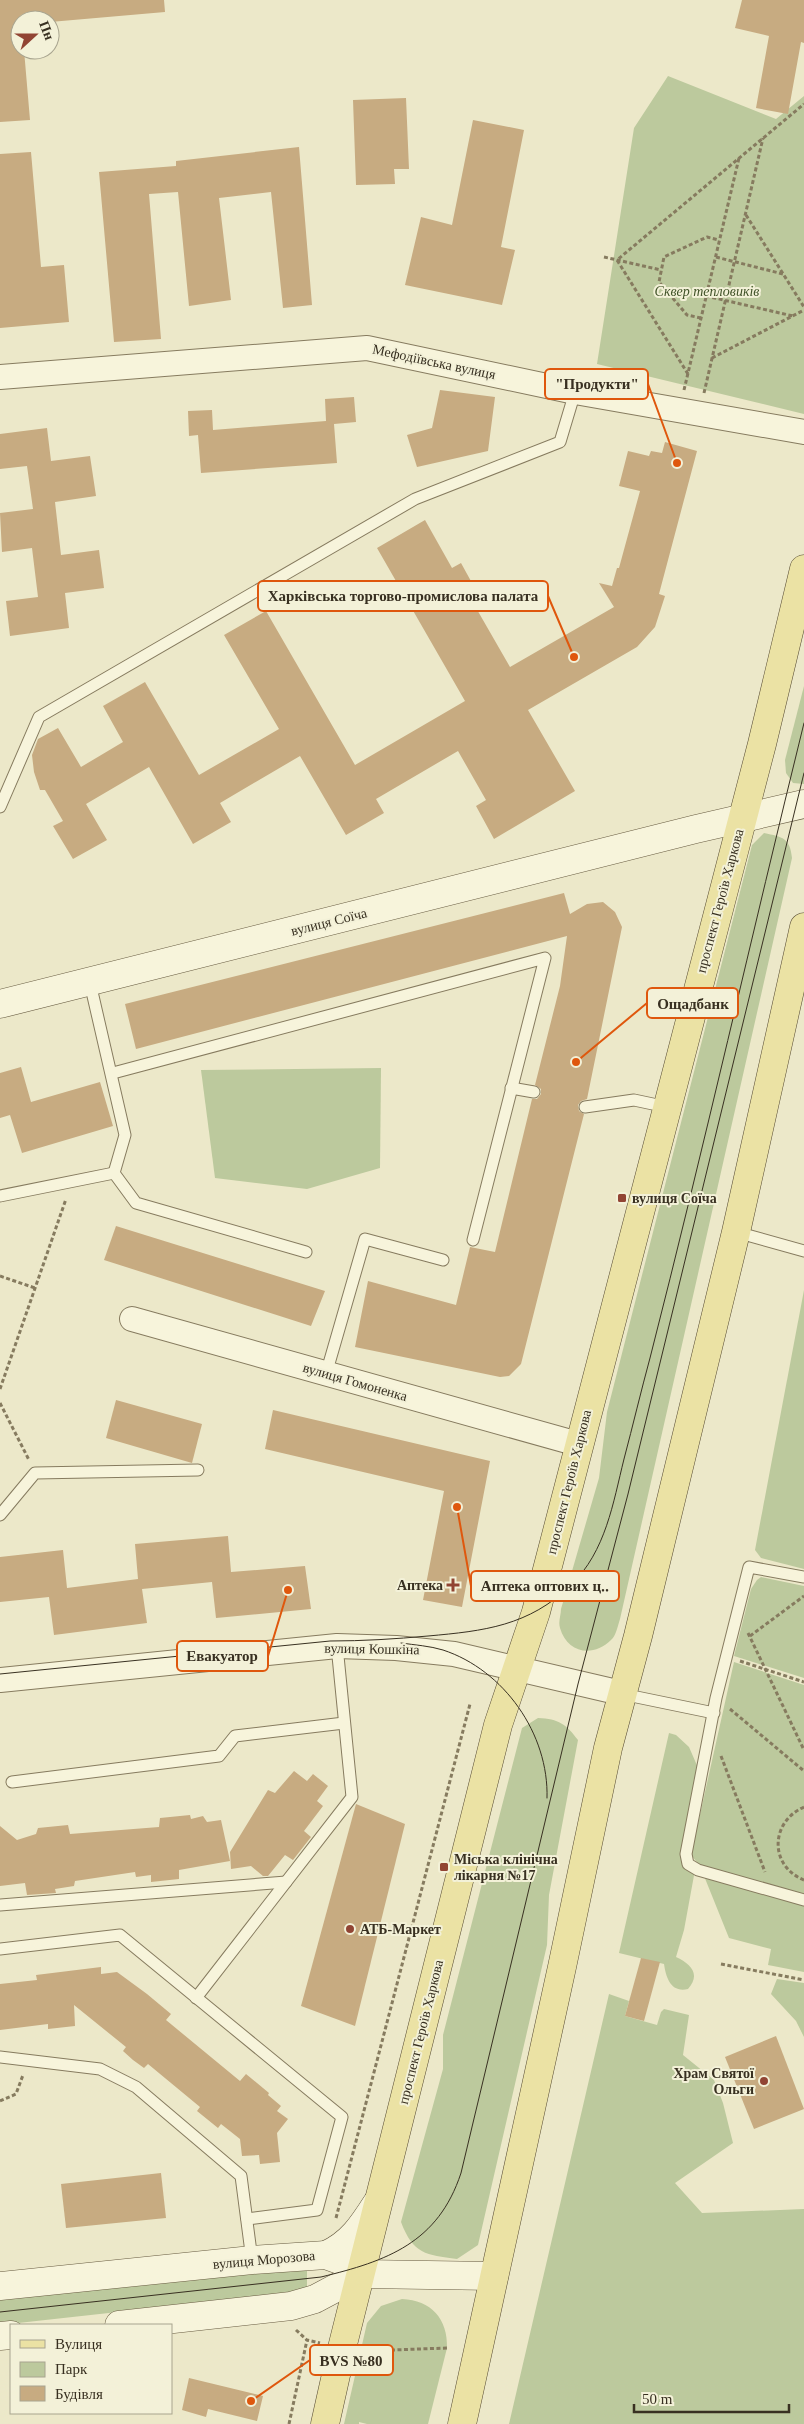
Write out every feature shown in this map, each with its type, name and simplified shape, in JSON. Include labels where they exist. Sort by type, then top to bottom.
[{"type":"main road","name":"проспект Героїв Харкова","points":[[325,2424],[342,2348],[498,1725],[536,1612],[578,1444],[762,744],[804,569]]},
{"type":"main road","name":"вулиця Соїча","points":[[0,1004],[804,804]]},
{"type":"main road","points":[[462,2424],[621,1693],[638,1636],[736,1232],[804,927]]},
{"type":"main road","points":[[326,2255],[336,2251],[357,2233],[380,2198]]},
{"type":"main road","name":"вулиця Морозова","points":[[0,2286],[252,2260],[326,2255],[348,2263],[362,2274]]},
{"type":"main road","points":[[127,2324],[291,2306],[315,2299],[362,2274],[494,2276]]},
{"type":"street","name":"Мефодіївська вулиця","points":[[0,377],[368,348],[575,392],[804,432]]},
{"type":"street","name":"вулиця Гомоненка","points":[[132,1319],[578,1444]]},
{"type":"street","name":"вулиця Кошкіна","points":[[0,1680],[337,1646],[454,1654],[621,1693]]},
{"type":"lane","points":[[0,807],[39,717],[415,499],[560,442],[575,392]]},
{"type":"lane","points":[[113,1073],[545,958],[473,1240]]},
{"type":"lane","points":[[90,983],[113,1073],[125,1135],[114,1173]]},
{"type":"lane","points":[[511,1088],[534,1092]]},
{"type":"lane","points":[[585,1107],[634,1100],[667,1107]]},
{"type":"lane","points":[[0,1196],[114,1173]]},
{"type":"lane","points":[[114,1173],[136,1203],[306,1252]]},
{"type":"lane","points":[[736,1232],[804,1251]]},
{"type":"lane","points":[[326,1374],[365,1240],[443,1260]]},
{"type":"lane","points":[[0,1515],[35,1473],[198,1470]]},
{"type":"lane","points":[[804,1577],[749,1567],[716,1698],[686,1854],[688,1864],[698,1870],[804,1900]]},
{"type":"lane","points":[[196,1998],[352,1797],[337,1646]]},
{"type":"lane","points":[[621,1693],[714,1712]]},
{"type":"lane","points":[[12,1782],[218,1756],[235,1736],[344,1723]]},
{"type":"lane","points":[[0,1906],[286,1882]]},
{"type":"lane","points":[[0,1949],[120,1936],[342,2117],[317,2210],[247,2220]]},
{"type":"lane","points":[[0,2057],[100,2069],[136,2087],[241,2176],[252,2260]]},
{"type":"path","points":[[617,260],[804,104]]},
{"type":"path","points":[[690,412],[712,358],[763,138]]},
{"type":"path","points":[[690,412],[688,374],[739,157]]},
{"type":"path","points":[[712,358],[804,309],[745,214]]},
{"type":"path","points":[[701,318],[687,315],[659,282],[664,257],[707,237],[719,240]]},
{"type":"path","points":[[604,257],[661,270]]},
{"type":"path","points":[[716,257],[783,275]]},
{"type":"path","points":[[617,260],[688,374]]},
{"type":"path","points":[[706,296],[793,316]]},
{"type":"path","points":[[0,1389],[72,1181]]},
{"type":"path","points":[[0,1276],[35,1288]]},
{"type":"path","points":[[0,1403],[35,1473]]},
{"type":"path","points":[[750,1636],[804,1596]]},
{"type":"path","points":[[738,1611],[804,1750]]},
{"type":"path","points":[[727,1657],[804,1682]]},
{"type":"path","points":[[716,1698],[803,1769]]},
{"type":"path","points":[[334,2224],[470,1704]]},
{"type":"path","points":[[711,1728],[772,1891]]},
{"type":"path","points":[[804,1807],[797,1810],[780,1826],[777,1839],[779,1854],[787,1868],[796,1877],[804,1880]]},
{"type":"path","points":[[721,1964],[804,1980]]},
{"type":"path","points":[[0,2102],[16,2094],[29,2060]]},
{"type":"path","points":[[289,2424],[307,2340],[323,2344]]},
{"type":"path","points":[[362,2351],[447,2348]]},
{"type":"green space","name":"Сквер тепловиків","points":[[668,76],[776,119],[804,96],[804,414],[597,364],[634,128]]},
{"type":"green space","points":[[804,686],[804,784],[793,783],[786,773],[785,760]]},
{"type":"green space","points":[[764,833],[784,839],[789,846],[792,858],[620,1619],[616,1633],[604,1646],[589,1651],[581,1650],[574,1648],[563,1636],[559,1626],[561,1609],[599,1478],[607,1412],[752,845]]},
{"type":"green space","points":[[381,1068],[380,1168],[307,1189],[215,1178],[201,1070]]},
{"type":"green space","points":[[804,1290],[804,1569],[761,1558],[755,1550]]},
{"type":"green space","points":[[761,1577],[804,1586],[804,1678],[734,1656],[751,1589]]},
{"type":"green space","points":[[734,1662],[804,1685],[804,1972],[768,1965],[771,1949],[729,1938],[700,1866],[691,1855]]},
{"type":"green space","points":[[538,1718],[561,1723],[578,1740],[549,1895],[547,1945],[478,2245],[457,2259],[437,2256],[416,2247],[410,2241],[401,2222],[443,2069],[443,2035],[522,1728]]},
{"type":"green space","points":[[669,1733],[676,1735],[689,1747],[699,1770],[684,1854],[695,1870],[684,1930],[676,1957],[690,1966],[694,1979],[688,1989],[682,1990],[673,1987],[670,1983],[664,1964],[619,1953]]},
{"type":"green space","points":[[777,1979],[804,1983],[804,2037],[796,2021],[771,1994]]},
{"type":"green space","points":[[609,1994],[629,2001],[625,2016],[657,2025],[661,2012],[664,2009],[689,2015],[683,2055],[714,2080],[723,2103],[733,2143],[675,2183],[702,2213],[804,2209],[804,2424],[509,2424]]},
{"type":"green space","points":[[307,2264],[307,2291],[0,2325],[0,2296]]},
{"type":"green space","points":[[402,2299],[421,2303],[436,2313],[441,2320],[447,2338],[447,2348],[428,2424],[367,2424],[359,2422],[359,2424],[344,2424],[367,2323],[381,2306]]},
{"type":"building","points":[[0,0],[164,0],[165,12],[60,21],[60,10],[10,10],[10,60],[25,60],[30,120],[0,122]]},
{"type":"building","points":[[742,0],[804,0],[804,43],[801,42],[788,114],[756,108],[769,36],[735,28]]},
{"type":"building","points":[[406,98],[409,169],[394,169],[395,184],[356,185],[353,100]]},
{"type":"building","points":[[473,120],[524,130],[501,247],[515,250],[502,305],[405,285],[421,217],[452,225]]},
{"type":"building","points":[[299,147],[312,305],[283,308],[271,192],[219,198],[231,300],[189,306],[178,192],[149,194],[161,339],[114,342],[99,172],[176,166],[176,161]]},
{"type":"building","points":[[31,152],[41,267],[64,265],[69,322],[0,328],[0,154]]},
{"type":"building","points":[[440,390],[495,397],[488,451],[417,467],[407,435],[432,428]]},
{"type":"building","points":[[354,397],[356,422],[334,424],[337,463],[201,473],[198,435],[189,436],[188,411],[212,410],[213,430],[326,421],[325,399]]},
{"type":"building","points":[[47,428],[51,461],[90,456],[96,496],[55,502],[61,555],[99,550],[104,588],[65,593],[69,628],[10,636],[6,601],[38,597],[32,548],[2,552],[0,513],[33,509],[27,466],[0,469],[0,434]]},
{"type":"building","points":[[665,442],[697,451],[659,594],[665,596],[655,627],[637,647],[528,710],[575,791],[494,839],[476,806],[486,800],[458,751],[376,799],[384,813],[346,835],[300,756],[220,803],[231,822],[193,844],[149,767],[86,804],[107,840],[73,859],[53,826],[63,821],[45,790],[40,790],[34,772],[32,755],[38,739],[58,728],[81,767],[123,742],[103,706],[145,682],[199,775],[279,729],[224,635],[266,611],[355,765],[465,701],[377,548],[425,520],[452,568],[461,563],[472,583],[464,587],[510,667],[614,607],[599,583],[612,586],[617,568],[619,568],[640,491],[619,486],[628,451],[649,456],[651,451],[662,453]]},
{"type":"building","points":[[564,893],[570,914],[587,904],[603,902],[615,912],[622,927],[587,1099],[581,1101],[578,1105],[579,1111],[584,1114],[521,1364],[509,1376],[500,1377],[355,1347],[368,1281],[456,1305],[470,1247],[495,1252],[532,1099],[537,1099],[541,1094],[541,1089],[535,1085],[560,986],[567,936],[136,1049],[125,1004]]},
{"type":"building","points":[[21,1067],[31,1102],[100,1082],[113,1126],[22,1153],[10,1115],[0,1118],[0,1073]]},
{"type":"building","points":[[116,1226],[325,1291],[311,1326],[104,1260]]},
{"type":"building","points":[[116,1400],[202,1424],[192,1463],[106,1438]]},
{"type":"building","points":[[273,1410],[490,1461],[462,1607],[423,1600],[444,1491],[265,1449]]},
{"type":"building","points":[[228,1536],[231,1572],[305,1566],[311,1609],[216,1618],[212,1582],[142,1589],[147,1623],[54,1635],[49,1597],[0,1602],[0,1557],[63,1550],[67,1588],[138,1579],[135,1544]]},
{"type":"building","points":[[294,1771],[307,1781],[313,1774],[328,1786],[317,1801],[323,1806],[304,1831],[311,1837],[293,1860],[285,1855],[268,1876],[263,1876],[251,1866],[231,1869],[230,1852],[268,1790],[275,1793]]},
{"type":"building","name":"АТБ-Маркет","points":[[356,1804],[405,1824],[355,2026],[301,2006]]},
{"type":"building","points":[[190,1815],[191,1819],[203,1816],[207,1822],[221,1820],[230,1861],[179,1870],[179,1879],[151,1882],[151,1875],[136,1877],[135,1872],[75,1881],[74,1886],[55,1889],[56,1893],[27,1895],[25,1883],[0,1886],[0,1826],[17,1840],[36,1834],[38,1828],[68,1825],[70,1834],[159,1827],[160,1818]]},
{"type":"building","points":[[641,1958],[660,1962],[644,2021],[625,2016]]},
{"type":"building","points":[[101,1967],[101,1974],[117,1972],[147,1994],[171,2014],[166,2020],[240,2081],[246,2074],[281,2106],[277,2111],[288,2119],[277,2133],[280,2162],[260,2164],[259,2155],[242,2156],[240,2139],[221,2124],[218,2128],[197,2111],[200,2107],[148,2064],[144,2068],[133,2060],[123,2051],[126,2047],[74,2005],[75,2026],[48,2029],[48,2024],[0,2030],[0,1984],[37,1980],[36,1975]]},
{"type":"building","name":"Храм Святої Ольги","points":[[776,2036],[804,2109],[754,2129],[725,2057]]},
{"type":"building","points":[[161,2173],[166,2218],[66,2228],[61,2184]]},
{"type":"building","points":[[189,2378],[263,2396],[257,2421],[208,2409],[206,2417],[182,2410]]},
{"type":"tram line","points":[[0,1674],[330,1641],[416,1637],[468,1632],[505,1624],[539,1610],[555,1599],[583,1572],[600,1542],[612,1509],[690,1199],[804,723]]},
{"type":"tram line","points":[[0,2312],[321,2277],[345,2271],[388,2256],[407,2245],[439,2217],[451,2197],[461,2173],[578,1684],[628,1494],[804,773]]},
{"type":"tram line","points":[[401,1643],[443,1650],[465,1659],[503,1689],[519,1708],[531,1728],[546,1774],[547,1798]]},
{"type":"place","name":"\"Продукти\"","points":[[677,463]]},
{"type":"place","name":"Харківська торгово-промислова палата","points":[[574,657]]},
{"type":"place","name":"Ощадбанк","points":[[576,1062]]},
{"type":"place","name":"вулиця Соїча","points":[[622,1198]]},
{"type":"place","name":"Аптека оптових ц‥","points":[[457,1507]]},
{"type":"place","name":"Аптека","points":[[453,1585]]},
{"type":"place","name":"Евакуатор","points":[[288,1590]]},
{"type":"place","name":"Міська клінічна лікарня №17","points":[[444,1867]]},
{"type":"place","name":"АТБ-Маркет","points":[[350,1929]]},
{"type":"place","name":"Храм Святої Ольги","points":[[764,2081]]},
{"type":"place","name":"BVS №80","points":[[251,2401]]}]
